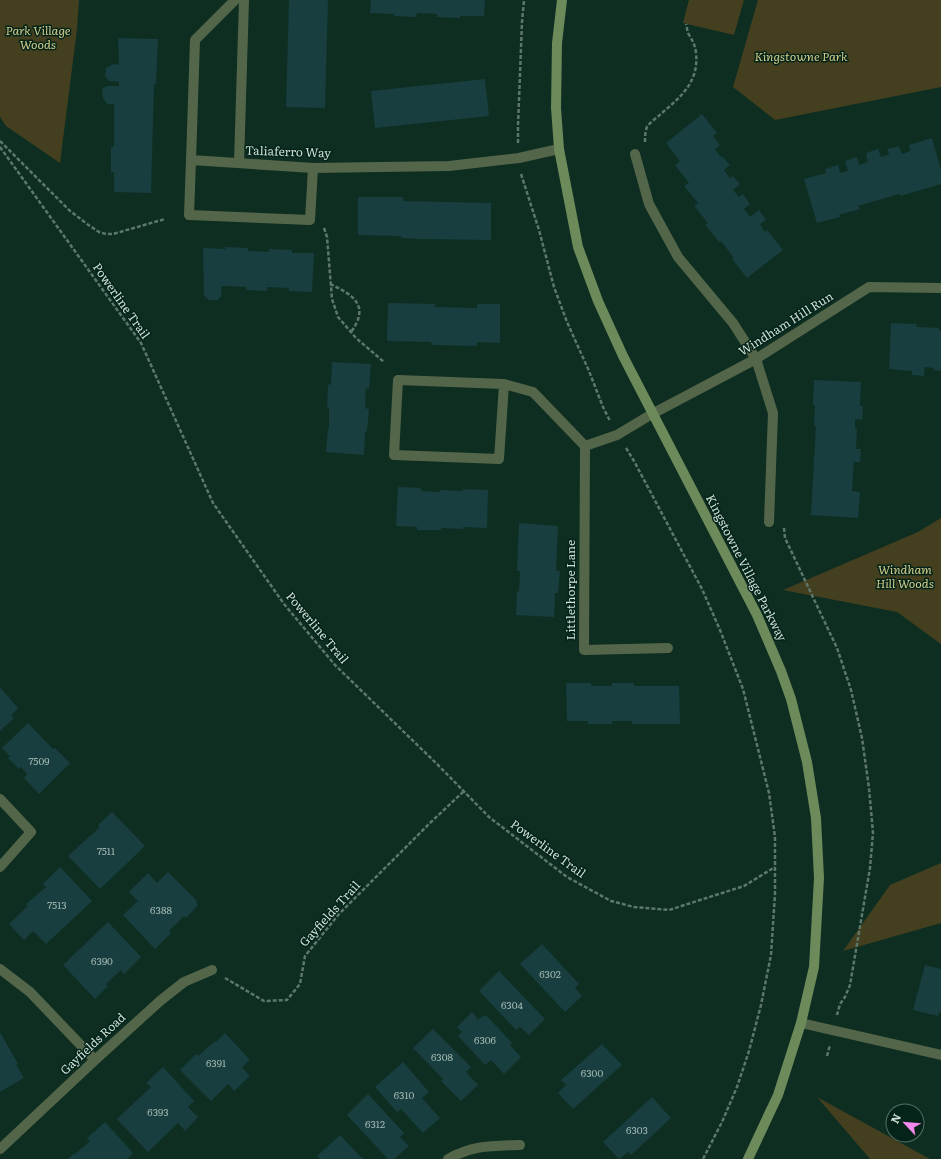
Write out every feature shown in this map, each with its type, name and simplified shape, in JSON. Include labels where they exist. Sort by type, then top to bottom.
[{"type":"street","points":[[235,0],[194,40],[189,215],[310,220],[314,168]]},
{"type":"street","points":[[239,163],[244,0]]},
{"type":"street","name":"Kingstowne Village Parkway","points":[[562,0],[557,43],[556,108],[559,149],[578,247],[598,301],[623,356],[757,615],[781,671],[791,699],[807,762],[816,818],[819,878],[814,967],[801,1023],[778,1095],[748,1159]]},
{"type":"street","name":"Taliaferro Way","points":[[191,160],[314,168],[449,166],[519,158],[559,149]]},
{"type":"street","points":[[636,154],[649,204],[678,257],[733,323],[756,359],[773,414],[769,522]]},
{"type":"street","name":"Windham Hill Run","points":[[652,414],[756,359],[869,287],[941,288]]},
{"type":"street","points":[[504,384],[499,460],[394,456],[398,380],[504,384],[533,392],[585,446],[617,435],[652,414]]},
{"type":"street","name":"Littlethorpe Lane","points":[[585,446],[584,650],[668,648]]},
{"type":"street","points":[[0,799],[31,832],[0,867]]},
{"type":"street","points":[[0,969],[30,992],[95,1060]]},
{"type":"street","name":"Gayfields Road","points":[[0,1149],[160,1001],[184,982],[212,970]]},
{"type":"street","points":[[801,1023],[941,1055]]},
{"type":"street","points":[[448,1159],[464,1151],[480,1147],[520,1145]]},
{"type":"path","points":[[524,0],[518,126],[519,158],[522,180],[539,230],[554,287],[603,407],[617,435],[637,465],[702,589],[720,630],[743,689],[769,793],[775,837],[775,894],[771,955],[761,1005],[749,1051],[737,1087],[722,1122],[703,1159]]},
{"type":"path","points":[[646,147],[645,132],[651,122],[679,97],[689,86],[693,77],[696,66],[696,53],[686,24]]},
{"type":"path","points":[[0,141],[69,210],[86,224],[99,232],[113,234],[165,219]]},
{"type":"path","name":"Powerline Trail","points":[[0,147],[141,343],[213,503],[284,604],[335,665],[438,765],[488,817],[567,876],[611,901],[634,907],[669,910],[744,886],[775,867]]},
{"type":"path","points":[[324,228],[327,237],[332,299],[338,317],[356,338],[384,362]]},
{"type":"path","points":[[330,284],[340,288],[356,300],[360,308],[357,321],[351,332]]},
{"type":"path","points":[[784,524],[785,538],[837,648],[851,690],[862,738],[869,788],[873,833],[870,868],[850,985],[846,997],[840,1004]]},
{"type":"path","name":"Gayfields Trail","points":[[212,970],[264,1002],[287,1000],[300,984],[305,956],[339,914],[463,792]]},
{"type":"green space","name":"Park Village Woods","points":[[0,0],[79,0],[77,29],[60,163],[6,126],[0,117]]},
{"type":"green space","points":[[689,0],[744,0],[734,35],[683,23]]},
{"type":"green space","name":"Kingstowne Park","points":[[758,0],[941,0],[941,87],[775,120],[733,87]]},
{"type":"green space","name":"Windham Hill Woods","points":[[941,518],[941,644],[897,612],[783,590],[918,532]]},
{"type":"green space","points":[[941,863],[941,923],[843,951],[890,885]]},
{"type":"green space","points":[[817,1097],[885,1134],[885,1143],[901,1143],[930,1159],[870,1159]]},
{"type":"building","points":[[289,0],[328,0],[325,108],[286,107]]},
{"type":"building","points":[[371,0],[485,0],[484,16],[460,16],[460,18],[437,17],[437,14],[417,13],[416,17],[370,13]]},
{"type":"building","points":[[118,38],[158,39],[156,84],[154,84],[151,193],[114,192],[114,172],[111,172],[111,147],[114,147],[114,104],[107,104],[103,98],[102,89],[107,86],[119,86],[119,82],[109,81],[105,76],[106,68],[113,64],[119,65]]},
{"type":"building","points":[[485,79],[489,116],[375,128],[371,91]]},
{"type":"building","points":[[702,114],[717,133],[713,136],[720,145],[715,149],[730,165],[724,170],[730,178],[733,176],[740,184],[733,190],[739,197],[743,194],[750,204],[744,209],[750,217],[759,210],[766,220],[760,224],[765,232],[767,230],[783,250],[747,278],[732,259],[734,258],[721,241],[720,243],[705,225],[708,223],[694,206],[698,203],[684,186],[689,183],[675,165],[680,161],[666,143]]},
{"type":"building","points":[[932,138],[941,170],[941,184],[858,206],[860,209],[839,215],[840,217],[817,223],[804,179],[826,173],[825,169],[838,165],[840,173],[848,171],[845,161],[857,157],[859,165],[868,162],[866,153],[878,149],[881,157],[889,154],[887,149],[899,146],[902,154],[910,151],[909,145]]},
{"type":"building","points":[[358,197],[403,197],[403,201],[491,203],[491,240],[421,239],[401,238],[401,236],[358,235]]},
{"type":"building","points":[[225,247],[248,248],[248,251],[269,252],[269,249],[292,250],[292,253],[314,253],[312,292],[289,291],[289,288],[267,287],[267,291],[246,290],[246,287],[224,286],[221,287],[222,295],[218,300],[209,300],[204,295],[203,248],[226,249]]},
{"type":"building","points":[[388,303],[435,304],[435,307],[477,308],[477,304],[500,304],[500,343],[477,342],[477,346],[432,345],[431,342],[387,341]]},
{"type":"building","points":[[891,323],[917,324],[916,327],[939,328],[941,331],[941,371],[934,370],[934,368],[925,367],[924,376],[912,375],[912,371],[889,369]]},
{"type":"building","points":[[332,362],[371,364],[369,389],[366,388],[365,408],[369,409],[367,431],[365,432],[364,455],[326,452],[329,428],[329,408],[327,407],[328,385],[331,384]]},
{"type":"building","points":[[814,380],[861,382],[860,406],[863,406],[862,420],[855,419],[855,428],[857,428],[856,449],[861,449],[860,462],[854,462],[852,491],[860,492],[858,518],[811,515],[816,426],[814,426],[815,405],[813,405]]},
{"type":"building","points":[[398,487],[421,488],[421,491],[440,492],[440,490],[463,491],[462,489],[488,490],[487,528],[463,527],[463,529],[441,528],[441,530],[417,530],[417,527],[396,526]]},
{"type":"building","points":[[519,523],[558,526],[556,571],[560,571],[558,593],[555,593],[554,617],[516,615],[520,571],[517,571]]},
{"type":"building","points":[[566,683],[591,683],[591,686],[612,686],[612,683],[634,683],[634,686],[679,686],[680,724],[632,724],[632,721],[612,721],[612,724],[588,724],[588,721],[567,721]]},
{"type":"building","points":[[0,687],[18,708],[11,716],[14,718],[0,731]]},
{"type":"building","points":[[28,723],[53,749],[55,748],[70,763],[39,794],[24,778],[27,774],[21,767],[19,769],[8,758],[10,756],[2,748]]},
{"type":"building","points":[[112,812],[145,846],[100,889],[68,856],[100,827],[98,825]]},
{"type":"building","points":[[60,867],[92,901],[46,944],[33,931],[24,940],[9,924],[28,906],[26,904],[46,887],[43,884]]},
{"type":"building","points":[[168,872],[197,901],[196,902],[198,905],[186,918],[184,916],[169,931],[171,933],[155,949],[123,915],[138,901],[129,892],[148,873],[157,883]]},
{"type":"building","points":[[108,922],[141,957],[124,974],[121,970],[106,984],[108,986],[95,999],[63,965]]},
{"type":"building","points":[[542,944],[579,984],[575,988],[582,996],[565,1012],[520,964]]},
{"type":"building","points":[[925,965],[941,969],[941,1013],[939,1012],[938,1016],[913,1010]]},
{"type":"building","points":[[499,971],[545,1019],[529,1035],[520,1027],[516,1030],[479,991]]},
{"type":"building","points":[[472,1012],[478,1019],[486,1015],[512,1043],[510,1045],[521,1057],[504,1074],[491,1060],[485,1065],[458,1036],[462,1032],[457,1027]]},
{"type":"building","points":[[433,1029],[471,1067],[466,1072],[478,1085],[461,1101],[441,1081],[443,1079],[413,1048]]},
{"type":"building","points":[[0,1032],[24,1078],[0,1092]]},
{"type":"building","points":[[225,1033],[250,1060],[242,1067],[250,1076],[234,1091],[228,1084],[211,1101],[180,1070],[196,1054],[198,1056]]},
{"type":"building","points":[[602,1044],[622,1065],[573,1109],[558,1093],[566,1085],[561,1080]]},
{"type":"building","points":[[403,1062],[429,1092],[422,1098],[440,1118],[423,1133],[401,1109],[397,1112],[375,1087]]},
{"type":"building","points":[[163,1067],[194,1101],[188,1107],[198,1117],[185,1131],[178,1123],[148,1152],[117,1119],[151,1087],[146,1083]]},
{"type":"building","points":[[368,1094],[404,1133],[400,1137],[409,1146],[394,1159],[388,1159],[347,1115]]},
{"type":"building","points":[[652,1097],[671,1118],[631,1155],[628,1152],[619,1159],[603,1142]]},
{"type":"building","points":[[105,1122],[133,1153],[127,1159],[68,1159],[90,1141],[87,1138]]},
{"type":"building","points":[[340,1135],[363,1159],[320,1159],[317,1156]]}]
